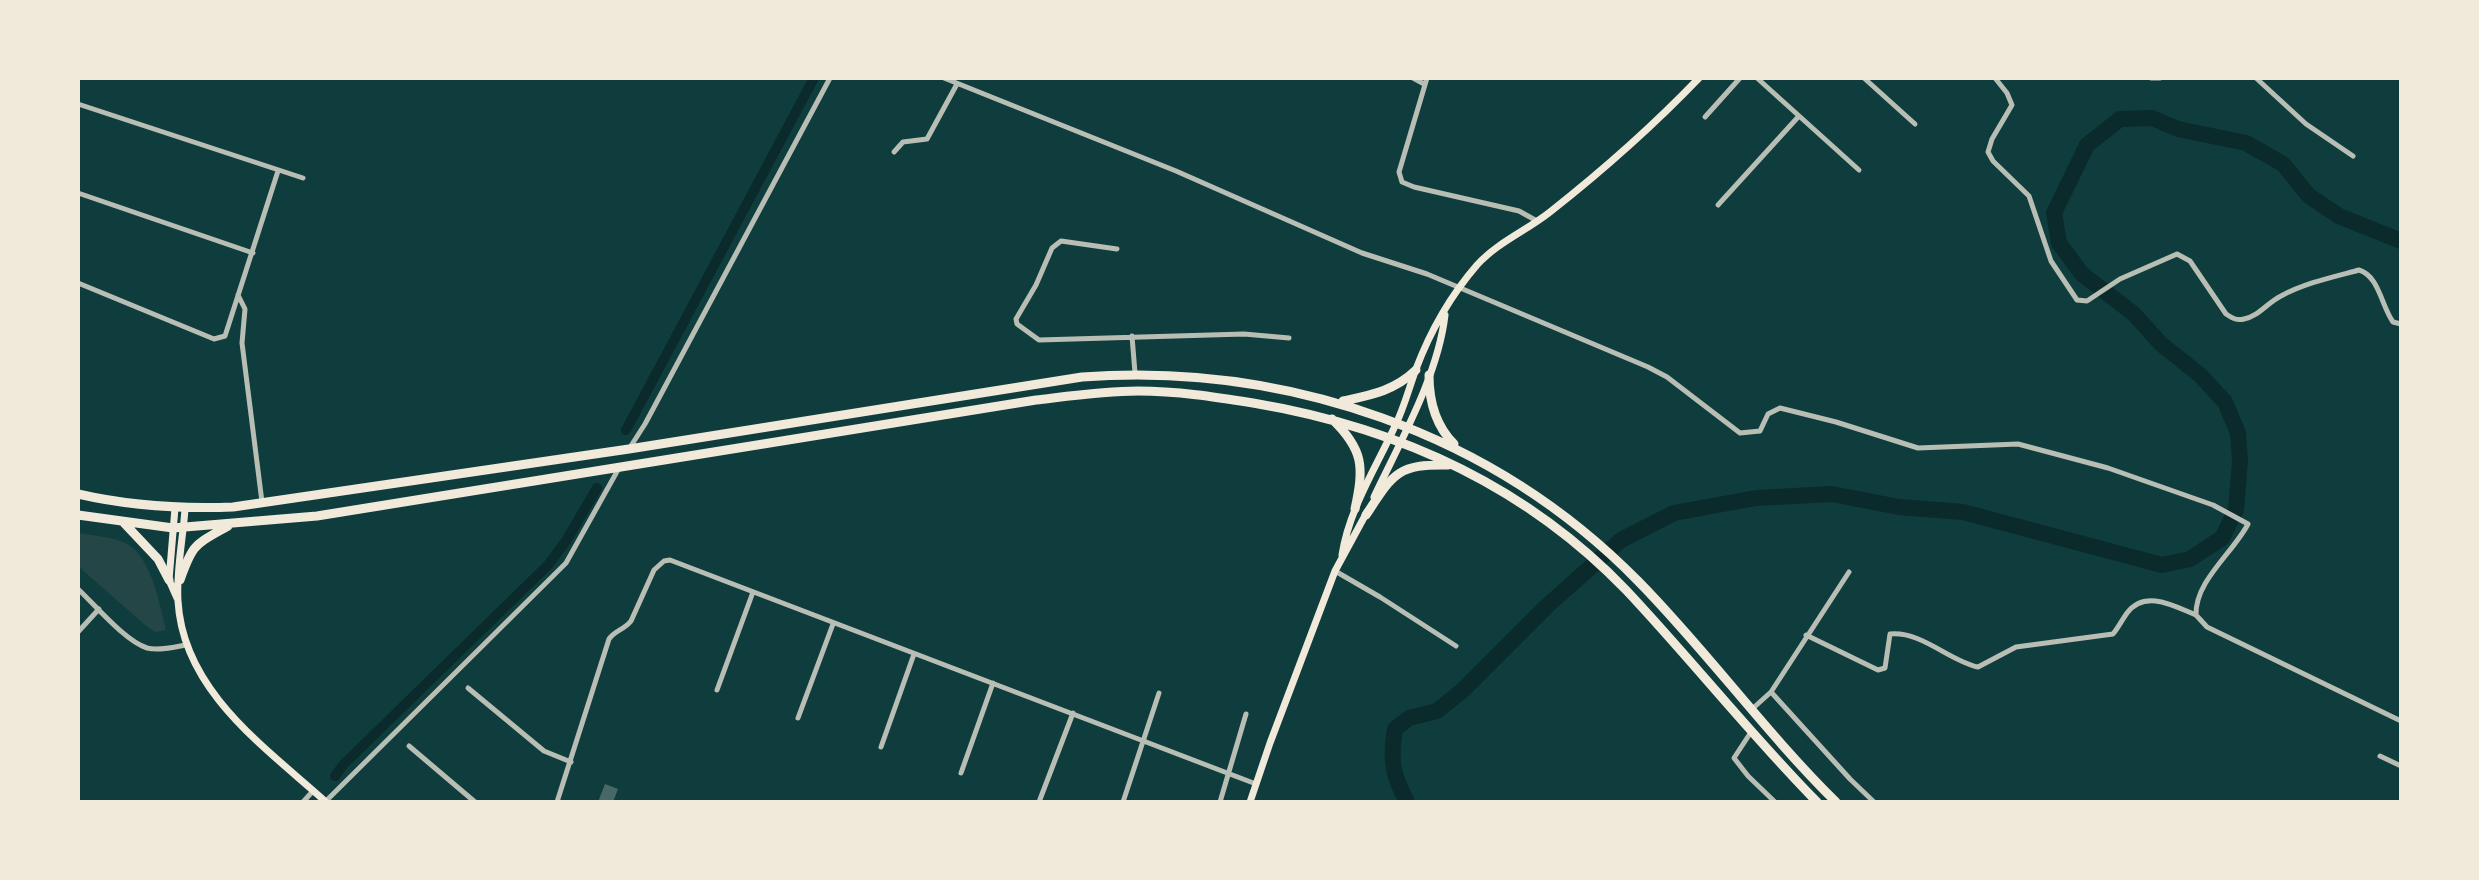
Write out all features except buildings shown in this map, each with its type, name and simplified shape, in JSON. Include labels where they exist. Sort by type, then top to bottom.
[{"type":"highway","points":[[1339,402],[1383,392],[1402,384],[1416,370]]},
{"type":"highway","points":[[78,494],[132,504],[180,508],[233,507],[629,449],[1032,383],[1135,373],[1218,379],[1339,402],[1402,424],[1461,450],[1518,484],[1582,530],[1618,562],[1662,606],[1799,766],[1836,802]]},
{"type":"highway","points":[[1429,375],[1429,395],[1434,414],[1443,434],[1461,450]]},
{"type":"highway","points":[[78,515],[178,528],[317,516],[1086,394],[1135,391],[1187,393],[1331,418],[1390,437],[1456,465],[1509,495],[1609,574],[1817,802]]},
{"type":"highway","points":[[1331,418],[1349,435],[1361,460],[1362,477],[1355,509]]},
{"type":"highway","points":[[1366,515],[1396,473],[1424,465],[1456,465]]},
{"type":"highway","points":[[123,522],[174,580],[190,550],[231,524]]},
{"type":"main road","points":[[1342,555],[1353,541],[1400,441],[1416,370],[1433,330],[1477,265],[1497,246],[1576,192],[1699,78]]},
{"type":"main road","points":[[1250,802],[1342,555],[1355,509],[1390,437],[1402,424],[1429,375],[1443,336],[1445,310]]},
{"type":"main road","points":[[180,508],[174,580],[186,645],[199,672],[220,702],[250,733],[326,802]]},
{"type":"street","points":[[629,449],[830,78]]},
{"type":"street","points":[[944,78],[1176,171],[1362,253],[1461,288],[1648,367],[1667,377],[1740,433],[1760,431],[1768,414],[1780,408],[1918,448],[2018,444],[2108,468],[2213,505],[2248,524],[2198,599],[2196,615]]},
{"type":"street","points":[[1413,78],[1426,81],[1399,172],[1402,182],[1519,211],[1537,221]]},
{"type":"street","points":[[1705,117],[1740,78]]},
{"type":"street","points":[[1757,78],[1859,170]]},
{"type":"street","points":[[1864,78],[1915,124]]},
{"type":"street","points":[[1995,78],[2012,105],[1988,152],[1993,161],[2029,196],[2051,261],[2081,301],[2087,301],[2120,279],[2172,255],[2181,255],[2198,271],[2226,314],[2239,320],[2262,311],[2278,297],[2295,289],[2359,270],[2367,272],[2374,279],[2385,311],[2393,322],[2401,324]]},
{"type":"street","points":[[2151,78],[2160,78]]},
{"type":"street","points":[[2256,78],[2306,124],[2353,156]]},
{"type":"street","points":[[894,152],[903,142],[927,139],[957,84]]},
{"type":"street","points":[[78,104],[303,178]]},
{"type":"street","points":[[1718,205],[1799,116]]},
{"type":"street","points":[[78,283],[214,339],[225,336],[278,171]]},
{"type":"street","points":[[78,193],[253,253]]},
{"type":"street","points":[[1117,249],[1061,241],[1052,248],[1036,285],[1016,319],[1017,324],[1039,340],[1244,334],[1289,338]]},
{"type":"street","points":[[237,294],[245,309],[242,343],[262,502]]},
{"type":"street","points":[[1132,336],[1135,373]]},
{"type":"street","points":[[326,802],[566,563],[619,468]]},
{"type":"street","points":[[557,802],[605,649],[614,631],[627,627],[654,570],[664,561],[677,563],[1256,784]]},
{"type":"street","points":[[1335,571],[1456,646]]},
{"type":"street","points":[[1751,711],[1771,692],[1849,572]]},
{"type":"street","points":[[78,589],[129,636],[147,648],[186,645]]},
{"type":"street","points":[[717,690],[753,592]]},
{"type":"street","points":[[1806,635],[1878,670],[1885,668],[1890,634],[1895,633],[1912,637],[1978,667],[2016,647],[2113,634],[2128,611],[2143,601],[2160,600],[2196,615],[2207,627],[2401,721]]},
{"type":"street","points":[[78,632],[99,609]]},
{"type":"street","points":[[798,718],[833,624]]},
{"type":"street","points":[[881,747],[914,654]]},
{"type":"street","points":[[961,773],[993,683]]},
{"type":"street","points":[[468,688],[544,751],[571,762]]},
{"type":"street","points":[[1771,692],[1874,802]]},
{"type":"street","points":[[1123,802],[1159,693]]},
{"type":"street","points":[[1039,802],[1073,713]]},
{"type":"street","points":[[1220,802],[1246,714]]},
{"type":"street","points":[[1751,732],[1734,758],[1775,802]]},
{"type":"street","points":[[409,746],[475,802]]},
{"type":"street","points":[[2380,756],[2401,766]]},
{"type":"street","points":[[303,802],[313,790]]},
{"type":"shaded area","points":[[78,533],[115,539],[133,548],[151,576],[166,630],[155,632],[144,624],[78,566]]},
{"type":"waterway","points":[[626,430],[814,78]]},
{"type":"waterway","points":[[1407,802],[1394,767],[1395,729],[1409,718],[1437,711],[1621,540],[1674,513],[1756,498],[1832,494],[1899,507],[1963,512],[2162,565],[2190,559],[2222,538],[2236,510],[2240,461],[2238,433],[2225,402],[2200,375],[2161,344],[2134,314],[2082,274],[2059,243],[2054,213],[2087,145],[2120,119],[2152,118],[2178,129],[2246,143],[2283,164],[2309,196],[2339,216],[2401,241]]},
{"type":"waterway","points":[[335,776],[548,565],[597,488]]}]
